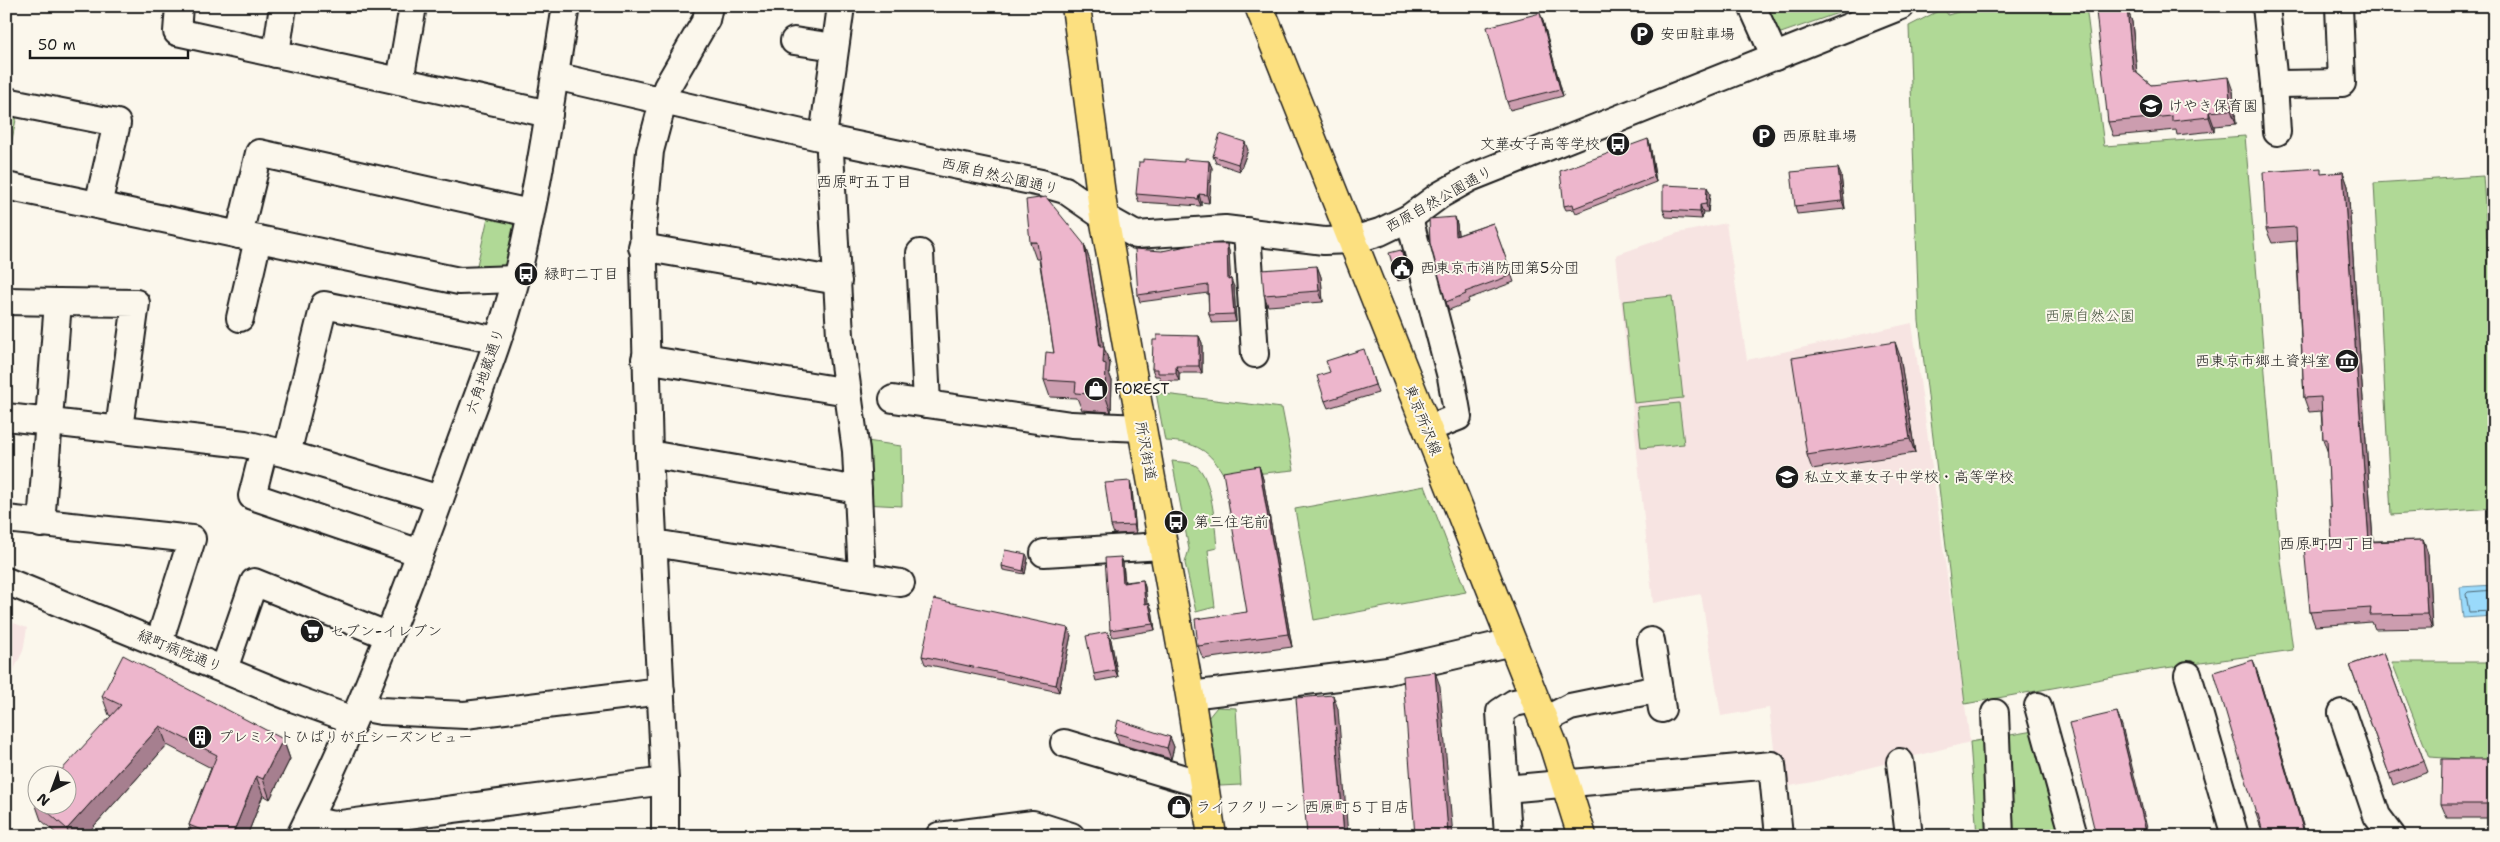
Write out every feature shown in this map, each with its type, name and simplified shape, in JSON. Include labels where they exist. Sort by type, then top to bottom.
[{"type":"main road","name":"所沢街道","points":[[1076,6],[1104,217],[1190,695],[1212,836]]},
{"type":"main road","name":"東京所沢線","points":[[1259,6],[1539,710],[1566,783],[1582,836]]},
{"type":"street","points":[[179,6],[177,32],[549,114]]},
{"type":"street","points":[[276,54],[283,6]]},
{"type":"street","points":[[400,81],[413,6]]},
{"type":"street","name":"六角地蔵通り","points":[[305,827],[389,636],[497,340],[516,279],[530,213],[549,114],[566,6]]},
{"type":"street","points":[[665,836],[665,781],[649,454],[642,247],[650,150],[667,86],[706,20],[709,6]]},
{"type":"street","points":[[841,6],[835,47],[827,139],[830,152],[840,334],[856,451],[862,578]]},
{"type":"street","points":[[1752,6],[1775,57]]},
{"type":"street","points":[[2266,6],[2274,84],[2276,132]]},
{"type":"street","points":[[2274,84],[2342,83],[2339,6]]},
{"type":"street","name":"西原自然公園通り","points":[[554,76],[827,139],[1065,190],[1104,217],[1136,235],[1225,230],[1247,231],[1324,242],[1353,240],[1380,232],[1409,218],[1440,195],[1470,178],[1554,143],[1775,57],[1886,9]]},
{"type":"street","points":[[794,41],[835,47]]},
{"type":"street","points":[[6,101],[117,123],[98,205]]},
{"type":"street","points":[[240,318],[259,153],[530,213]]},
{"type":"street","points":[[6,186],[458,282],[516,279]]},
{"type":"street","points":[[1409,218],[1451,377],[1458,417],[1427,429]]},
{"type":"street","points":[[1247,231],[1255,354]]},
{"type":"street","points":[[642,247],[838,281]]},
{"type":"street","points":[[920,253],[932,322],[927,404]]},
{"type":"street","points":[[6,300],[136,303],[119,429]]},
{"type":"street","points":[[41,524],[58,302]]},
{"type":"street","points":[[420,553],[252,496],[275,451],[324,305],[497,340]]},
{"type":"street","points":[[645,359],[848,392]]},
{"type":"street","points":[[893,399],[1071,425],[1142,428]]},
{"type":"street","points":[[6,417],[245,444],[440,498]]},
{"type":"street","points":[[649,454],[858,490]]},
{"type":"street","points":[[6,519],[192,539],[159,642]]},
{"type":"street","points":[[654,543],[901,584]]},
{"type":"street","points":[[1044,553],[1163,546]]},
{"type":"street","name":"緑町病院通り","points":[[6,581],[295,699],[356,714],[381,711],[465,716],[660,691]]},
{"type":"street","points":[[224,669],[254,582],[389,636]]},
{"type":"street","points":[[1508,836],[1500,712],[1514,702],[1539,710],[1660,699],[1651,641]]},
{"type":"street","points":[[1190,695],[1388,671],[1512,642]]},
{"type":"street","points":[[2188,675],[2235,836]]},
{"type":"street","points":[[2038,706],[2074,836]]},
{"type":"street","points":[[1995,713],[2000,836]]},
{"type":"street","points":[[2342,714],[2377,816],[2392,836]]},
{"type":"street","points":[[1064,743],[1205,785]]},
{"type":"street","points":[[1900,762],[1909,836]]},
{"type":"street","points":[[1505,789],[1772,764],[1779,836]]},
{"type":"street","points":[[305,827],[333,825],[665,781]]},
{"type":"street","points":[[939,836],[1033,824],[1071,836]]},
{"type":"shaded area","name":"私立文華女子中学校・高等学校","points":[[1726,223],[1747,360],[1912,323],[1970,742],[1813,782],[1779,788],[1769,708],[1721,716],[1701,594],[1653,603],[1616,255],[1678,233]]},
{"type":"shaded area","points":[[6,620],[27,628],[23,651],[6,686]]},
{"type":"green space","points":[[1764,6],[1858,6],[1781,33],[1771,25]]},
{"type":"green space","name":"西原自然公園","points":[[1977,6],[2086,6],[2104,146],[2245,136],[2281,561],[2293,650],[2151,670],[1965,704],[1919,321],[1909,26],[1944,8],[1948,15]]},
{"type":"green space","points":[[6,107],[18,110],[6,169]]},
{"type":"green space","points":[[2483,176],[2487,238],[2494,239],[2494,508],[2391,515],[2374,183]]},
{"type":"green space","points":[[489,213],[518,218],[507,284],[474,278]]},
{"type":"green space","points":[[1672,296],[1683,398],[1634,403],[1623,301]]},
{"type":"green space","points":[[1156,393],[1282,408],[1294,470],[1225,477],[1214,460],[1201,449],[1185,443],[1165,441]]},
{"type":"green space","points":[[1679,403],[1684,444],[1641,448],[1637,407]]},
{"type":"green space","points":[[860,440],[901,446],[902,506],[862,504]]},
{"type":"green space","points":[[1172,461],[1193,464],[1201,471],[1206,480],[1214,516],[1217,548],[1208,550],[1215,607],[1196,612],[1185,563],[1189,549]]},
{"type":"green space","points":[[1425,486],[1466,592],[1314,620],[1295,509]]},
{"type":"green space","points":[[2392,662],[2494,662],[2494,761],[2429,757]]},
{"type":"green space","points":[[1217,707],[1236,708],[1241,785],[1220,786],[1208,718]]},
{"type":"green space","points":[[2039,730],[2068,836],[1977,836],[1970,742]]},
{"type":"water","points":[[2494,585],[2494,616],[2463,618],[2460,587]]},
{"type":"building","points":[[2127,8],[2133,70],[2151,85],[2228,77],[2231,110],[2209,112],[2209,117],[2172,121],[2172,116],[2108,122],[2096,11]]},
{"type":"building","points":[[1540,13],[1560,89],[1507,102],[1487,27]]},
{"type":"building","points":[[1220,134],[1245,142],[1238,164],[1213,156]]},
{"type":"building","points":[[1648,139],[1654,177],[1574,208],[1573,204],[1564,206],[1560,171]]},
{"type":"building","points":[[1143,159],[1184,162],[1184,159],[1209,161],[1207,195],[1199,194],[1198,199],[1136,194],[1139,162],[1143,162]]},
{"type":"building","points":[[1838,168],[1842,201],[1795,206],[1791,172]]},
{"type":"building","points":[[2321,168],[2321,174],[2343,172],[2369,542],[2423,540],[2427,614],[2370,615],[2371,608],[2310,612],[2304,546],[2332,544],[2327,439],[2323,439],[2321,397],[2304,398],[2296,227],[2266,229],[2263,172]]},
{"type":"building","points":[[1663,185],[1707,187],[1706,204],[1700,205],[1700,212],[1663,210]]},
{"type":"building","points":[[1046,197],[1084,244],[1100,347],[1104,347],[1103,363],[1106,364],[1105,395],[1075,393],[1076,382],[1044,380],[1046,352],[1054,353],[1037,242],[1030,242],[1026,200]]},
{"type":"building","points":[[1455,217],[1456,236],[1493,223],[1512,275],[1465,292],[1466,294],[1446,302],[1430,243],[1429,219]]},
{"type":"building","points":[[1197,244],[1227,244],[1228,280],[1231,279],[1234,314],[1209,315],[1208,285],[1138,295],[1135,249],[1162,251]]},
{"type":"building","points":[[1401,250],[1407,271],[1395,273],[1389,253]]},
{"type":"building","points":[[1317,266],[1319,291],[1264,295],[1262,270]]},
{"type":"building","points":[[1157,335],[1199,336],[1199,366],[1176,366],[1176,373],[1158,373],[1158,369],[1152,369],[1153,340],[1157,340]]},
{"type":"building","points":[[1895,342],[1910,439],[1807,455],[1792,358]]},
{"type":"building","points":[[1364,349],[1375,385],[1325,401],[1317,376],[1330,372],[1326,361]]},
{"type":"building","points":[[1259,466],[1288,634],[1198,646],[1195,619],[1247,612],[1223,472]]},
{"type":"building","points":[[1130,481],[1134,525],[1111,526],[1105,483]]},
{"type":"building","points":[[1005,550],[1026,554],[1023,571],[1002,566]]},
{"type":"building","points":[[1121,557],[1123,583],[1143,580],[1145,604],[1149,603],[1153,624],[1110,630],[1105,558]]},
{"type":"building","points":[[934,599],[1068,628],[1056,685],[922,656]]},
{"type":"building","points":[[1108,632],[1115,670],[1094,674],[1086,636]]},
{"type":"building","points":[[2384,653],[2424,761],[2389,774],[2350,665]]},
{"type":"building","points":[[123,655],[283,739],[263,779],[256,776],[232,836],[216,836],[189,825],[217,755],[160,726],[67,829],[50,814],[78,814],[78,764],[67,764],[121,705],[102,696]]},
{"type":"building","points":[[2253,660],[2305,836],[2264,836],[2214,672]]},
{"type":"building","points":[[1435,672],[1448,836],[1415,836],[1403,676]]},
{"type":"building","points":[[1333,695],[1344,836],[1307,836],[1296,698]]},
{"type":"building","points":[[2117,712],[2147,836],[2096,836],[2069,723]]},
{"type":"building","points":[[1118,720],[1170,737],[1167,748],[1115,733]]},
{"type":"building","points":[[2442,759],[2494,759],[2494,804],[2441,804]]},
{"type":"place","name":"安田駐車場","points":[[1642,34]]},
{"type":"place","name":"けやき保育園","points":[[2151,106]]},
{"type":"place","name":"西原駐車場","points":[[1764,136]]},
{"type":"place","name":"文華女子高等学校","points":[[1618,144]]},
{"type":"place","name":"西東京市消防団第5分団","points":[[1402,268]]},
{"type":"place","name":"緑町二丁目","points":[[526,274]]},
{"type":"place","name":"西東京市郷土資料室","points":[[2347,361]]},
{"type":"place","name":"FOREST","points":[[1096,389]]},
{"type":"place","name":"私立文華女子中学校・高等学校","points":[[1787,477]]},
{"type":"place","name":"第三住宅前","points":[[1176,522]]},
{"type":"place","name":"セブン-イレブン","points":[[312,631]]},
{"type":"place","name":"プレミストひばりが丘シーズンビュー","points":[[200,737]]},
{"type":"place","name":"ライフクリーン 西原町５丁目店","points":[[1179,807]]},
{"type":"district","name":"西原町五丁目","points":[[864,181]]},
{"type":"district","name":"西原町四丁目","points":[[2327,543]]}]
